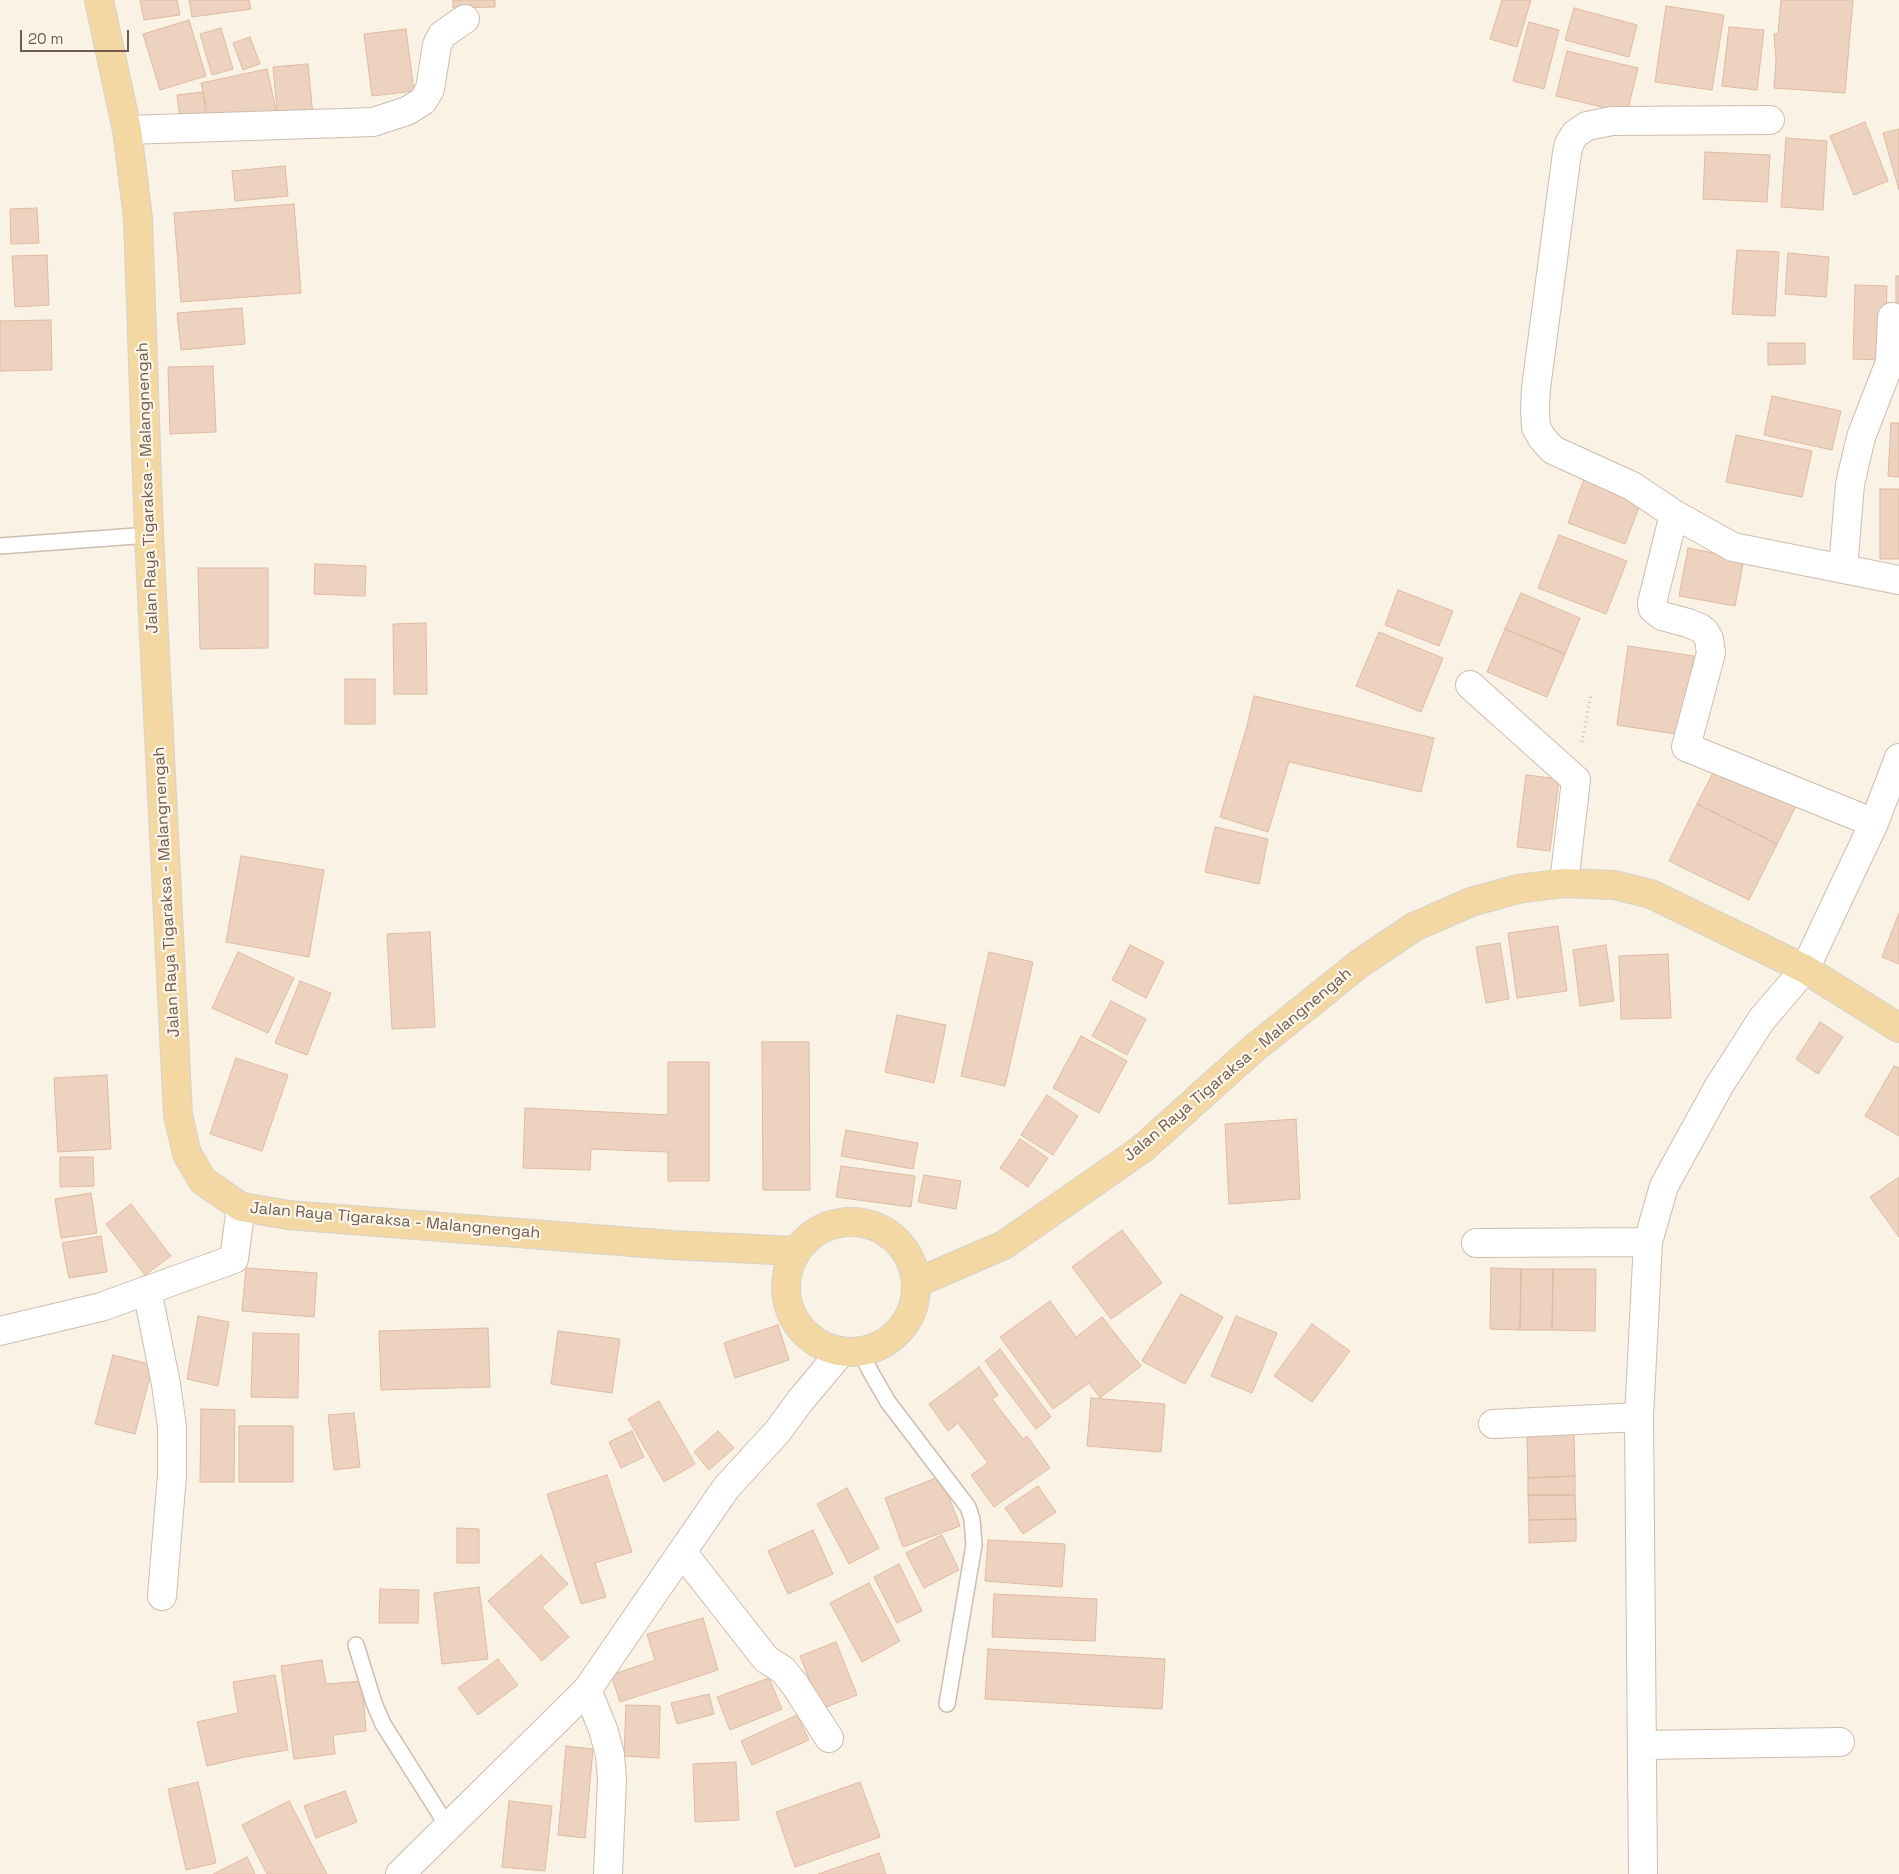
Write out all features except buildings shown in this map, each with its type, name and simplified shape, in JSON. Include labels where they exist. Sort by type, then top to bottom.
[{"type":"main road","name":"Jalan Raya Tigaraksa - Malangnengah","points":[[99,0],[127,130],[138,218],[149,535],[178,1114],[187,1154],[203,1181],[241,1207],[318,1217],[671,1245],[795,1251]]},
{"type":"main road","name":"Jalan Raya Tigaraksa - Malangnengah","points":[[916,1282],[1004,1245],[1142,1149],[1252,1050],[1359,964],[1414,927],[1471,902],[1518,889],[1564,883],[1614,884],[1651,894],[1805,969],[1899,1028]]},
{"type":"main road","points":[[858,1223],[876,1227],[891,1236],[904,1249],[912,1265],[916,1282],[915,1300],[908,1319],[896,1335],[880,1346],[851,1352],[821,1346],[805,1334],[794,1320],[788,1304],[785,1286],[788,1268],[795,1251],[822,1229],[840,1224],[858,1223]]},
{"type":"street","points":[[127,130],[373,122],[407,111],[423,101],[430,88],[437,45],[442,35],[465,19]]},
{"type":"street","points":[[1770,120],[1612,121],[1587,126],[1575,134],[1569,144],[1536,388],[1536,427],[1542,438],[1553,450],[1632,486],[1674,514],[1734,547],[1899,580]]},
{"type":"street","points":[[1843,569],[1850,484],[1861,437],[1890,362],[1892,317]]},
{"type":"street","points":[[1674,514],[1652,603],[1653,609],[1662,616],[1700,628],[1709,639],[1711,653],[1686,747],[1874,823]]},
{"type":"street","points":[[1470,685],[1576,780],[1564,883]]},
{"type":"street","points":[[1643,1874],[1639,1417],[1648,1242],[1664,1186],[1719,1086],[1762,1019],[1805,969],[1874,823],[1899,758]]},
{"type":"street","points":[[0,1332],[101,1307],[234,1259],[241,1207]]},
{"type":"street","points":[[1476,1243],[1648,1242]]},
{"type":"street","points":[[146,1290],[166,1384],[172,1427],[172,1475],[162,1596]]},
{"type":"street","points":[[400,1874],[587,1690],[726,1488],[778,1431],[800,1401],[851,1352]]},
{"type":"street","points":[[1493,1424],[1639,1417]]},
{"type":"street","points":[[682,1552],[766,1659],[783,1670],[795,1685],[829,1738]]},
{"type":"street","points":[[587,1690],[603,1729],[610,1755],[612,1779],[608,1874]]},
{"type":"street","points":[[1642,1745],[1840,1742]]},
{"type":"lane","points":[[0,546],[149,535]]},
{"type":"lane","points":[[851,1352],[872,1376],[888,1402],[968,1506],[972,1519],[974,1545],[947,1704]]},
{"type":"lane","points":[[356,1645],[374,1704],[383,1724],[395,1746],[448,1827]]},
{"type":"path","points":[[1576,780],[1591,696]]}]
